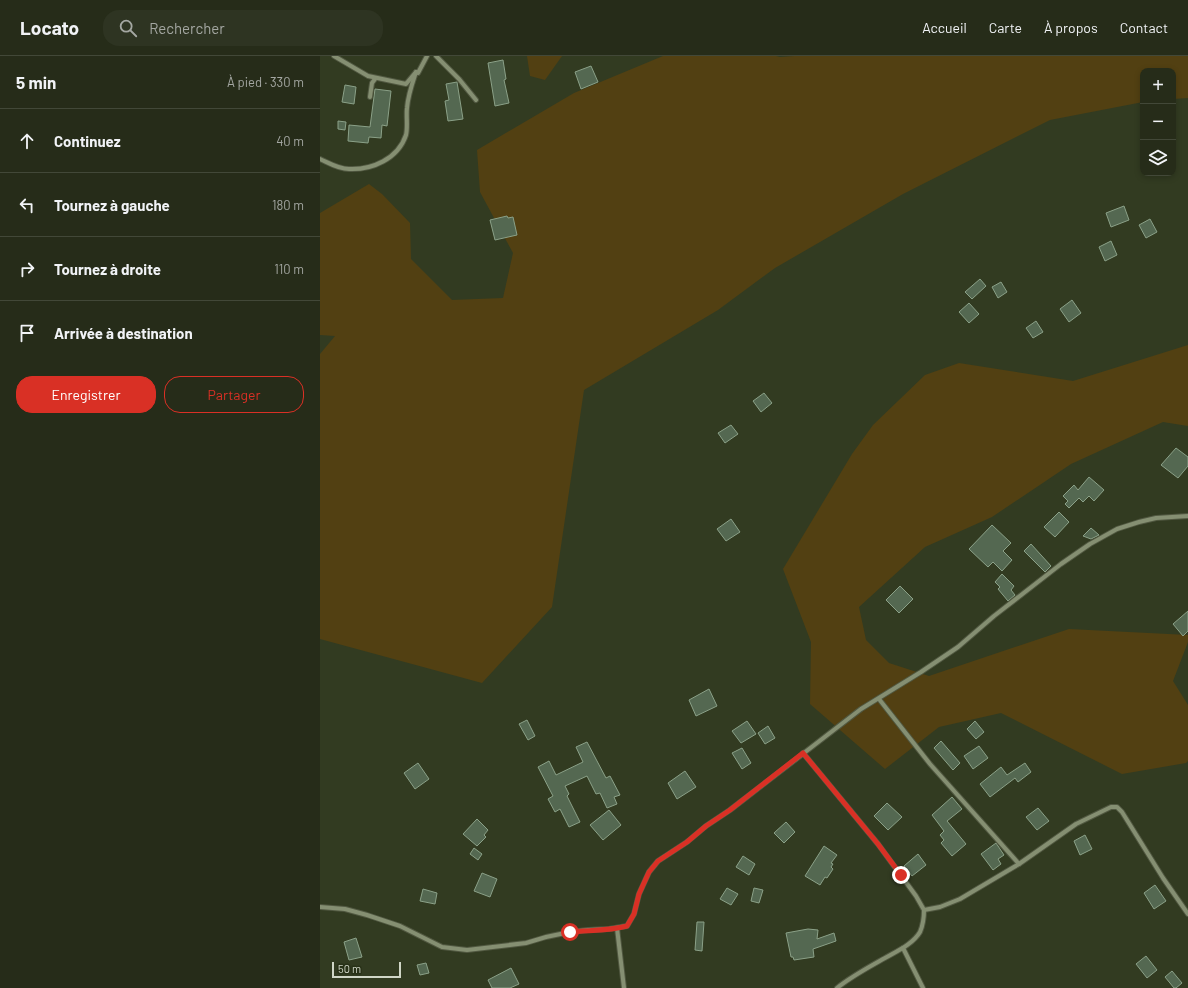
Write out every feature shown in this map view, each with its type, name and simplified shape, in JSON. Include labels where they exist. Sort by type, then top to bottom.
[{"type":"street","points":[[334,56],[360,73],[375,79],[406,84],[416,72],[418,73],[427,56]]},
{"type":"street","points":[[436,56],[459,79],[476,100]]},
{"type":"street","points":[[320,159],[334,166],[348,169],[368,167],[385,161],[399,147],[406,135],[407,108],[410,89],[416,72]]},
{"type":"street","points":[[370,97],[372,83],[375,79]]},
{"type":"street","points":[[320,907],[345,909],[367,915],[400,926],[442,947],[467,950],[526,943],[576,931],[627,926],[634,914],[639,894],[649,872],[658,861],[687,842],[706,826],[730,810],[861,710],[958,647],[994,616],[1061,564],[1090,544],[1117,529],[1138,522],[1188,516]]},
{"type":"street","points":[[879,698],[930,764],[1019,864]]},
{"type":"street","points":[[803,753],[878,844],[916,896],[924,910],[924,921],[920,931],[914,939],[903,948],[847,980],[837,988]]},
{"type":"street","points":[[924,910],[940,907],[960,900],[1019,864],[1076,824],[1111,807],[1116,807],[1122,812],[1163,878],[1188,914]]},
{"type":"street","points":[[617,928],[624,988]]},
{"type":"street","points":[[903,948],[923,988]]},
{"type":"shaded area","points":[[527,56],[562,56],[545,80],[530,76]]},
{"type":"shaded area","points":[[663,56],[1188,56],[1188,98],[1176,99],[1176,68],[1140,68],[1140,103],[1050,120],[903,194],[775,268],[718,310],[584,390],[552,607],[482,683],[320,639],[320,354],[335,336],[320,335],[320,213],[369,184],[382,194],[410,223],[411,259],[452,300],[503,298],[513,253],[480,192],[477,150],[574,93]]},
{"type":"shaded area","points":[[1188,345],[1188,426],[1163,422],[1071,464],[992,517],[925,547],[859,607],[866,640],[889,663],[929,676],[1069,629],[1188,635],[1188,642],[1173,681],[1188,705],[1188,761],[1186,763],[1122,774],[1001,713],[939,727],[885,769],[810,704],[811,642],[783,569],[852,454],[873,425],[925,375],[959,363],[1073,381]]},
{"type":"building","points":[[503,60],[506,79],[504,80],[509,103],[495,106],[488,63]]},
{"type":"building","points":[[591,66],[598,82],[581,89],[575,72]]},
{"type":"building","points":[[457,82],[463,119],[448,121],[445,101],[449,100],[446,84]]},
{"type":"building","points":[[345,85],[356,87],[354,104],[342,102]]},
{"type":"building","points":[[375,89],[391,91],[387,126],[382,125],[381,138],[369,137],[368,143],[348,141],[349,125],[370,127]]},
{"type":"building","points":[[338,121],[346,122],[345,130],[338,129]]},
{"type":"building","points":[[1124,206],[1129,220],[1111,227],[1106,213]]},
{"type":"building","points":[[507,216],[508,218],[513,217],[517,235],[495,240],[490,220]]},
{"type":"building","points":[[1150,219],[1157,232],[1146,238],[1139,225]]},
{"type":"building","points":[[1111,241],[1117,255],[1105,261],[1099,247]]},
{"type":"building","points":[[980,279],[986,286],[972,299],[965,292]]},
{"type":"building","points":[[1001,282],[1007,292],[998,298],[992,287]]},
{"type":"building","points":[[1072,300],[1081,313],[1069,322],[1060,309]]},
{"type":"building","points":[[969,303],[979,314],[969,323],[959,312]]},
{"type":"building","points":[[1036,321],[1043,332],[1033,338],[1026,328]]},
{"type":"building","points":[[764,393],[772,403],[761,412],[753,401]]},
{"type":"building","points":[[731,425],[738,434],[725,443],[718,433]]},
{"type":"building","points":[[1176,448],[1188,457],[1188,466],[1178,478],[1161,465]]},
{"type":"building","points":[[1089,477],[1104,490],[1094,501],[1089,496],[1083,502],[1079,498],[1069,508],[1065,504],[1068,501],[1063,496],[1074,485],[1078,490]]},
{"type":"building","points":[[1059,512],[1069,522],[1055,537],[1044,527]]},
{"type":"building","points":[[731,519],[740,532],[726,541],[717,529]]},
{"type":"building","points":[[992,525],[1011,543],[1003,551],[1012,560],[1002,571],[993,562],[988,567],[969,549]]},
{"type":"building","points":[[1091,528],[1099,535],[1091,539],[1083,536]]},
{"type":"building","points":[[1031,544],[1051,566],[1045,572],[1024,551]]},
{"type":"building","points":[[1002,574],[1014,586],[1011,590],[1015,595],[1008,601],[998,589],[1000,587],[995,582]]},
{"type":"building","points":[[900,586],[913,599],[899,613],[886,600]]},
{"type":"building","points":[[1188,611],[1188,631],[1183,636],[1173,624]]},
{"type":"building","points":[[709,689],[717,706],[696,716],[689,700]]},
{"type":"building","points":[[527,720],[535,736],[528,740],[519,724]]},
{"type":"building","points":[[747,721],[756,734],[741,743],[732,731]]},
{"type":"building","points":[[975,721],[984,732],[976,739],[967,729]]},
{"type":"building","points":[[768,726],[775,738],[765,744],[758,733]]},
{"type":"building","points":[[941,741],[960,763],[953,770],[934,748]]},
{"type":"building","points":[[587,742],[606,778],[610,776],[620,795],[614,797],[617,804],[607,808],[600,793],[596,794],[587,776],[565,786],[569,794],[567,796],[580,822],[569,827],[560,809],[555,812],[548,799],[553,796],[538,767],[549,761],[556,775],[583,762],[576,747]]},
{"type":"building","points":[[979,746],[988,758],[973,769],[964,756]]},
{"type":"building","points":[[742,748],[751,763],[742,769],[732,753]]},
{"type":"building","points":[[418,763],[429,779],[415,789],[404,773]]},
{"type":"building","points":[[1025,763],[1031,772],[1018,782],[1015,778],[990,797],[980,784],[1001,767],[1007,775]]},
{"type":"building","points":[[685,771],[696,787],[677,799],[668,783]]},
{"type":"building","points":[[952,797],[962,809],[947,821],[966,844],[952,856],[941,843],[944,840],[940,835],[944,831],[932,815]]},
{"type":"building","points":[[887,803],[902,817],[888,830],[874,816]]},
{"type":"building","points":[[1038,808],[1049,821],[1037,830],[1026,817]]},
{"type":"building","points":[[609,810],[621,825],[603,840],[590,825]]},
{"type":"building","points":[[477,819],[488,830],[484,835],[486,837],[477,846],[463,834]]},
{"type":"building","points":[[786,822],[795,832],[784,843],[774,833]]},
{"type":"building","points":[[1085,835],[1092,849],[1080,855],[1074,841]]},
{"type":"building","points":[[996,843],[1004,855],[998,859],[1001,864],[993,870],[981,854]]},
{"type":"building","points":[[824,846],[837,855],[831,863],[833,864],[831,867],[833,869],[820,885],[805,876]]},
{"type":"building","points":[[474,848],[482,854],[478,860],[470,854]]},
{"type":"building","points":[[918,854],[926,865],[912,876],[904,866]]},
{"type":"building","points":[[743,856],[755,864],[749,875],[736,867]]},
{"type":"building","points":[[482,873],[497,879],[490,897],[474,891]]},
{"type":"building","points":[[1155,885],[1166,901],[1154,909],[1144,893]]},
{"type":"building","points":[[727,888],[738,894],[731,905],[720,899]]},
{"type":"building","points":[[754,888],[763,890],[759,903],[751,901]]},
{"type":"building","points":[[423,889],[437,893],[435,904],[420,901]]},
{"type":"building","points":[[697,922],[704,922],[702,951],[695,950]]},
{"type":"building","points":[[808,929],[818,930],[817,939],[834,933],[836,941],[813,949],[814,957],[794,960],[793,957],[791,957],[786,933]]},
{"type":"building","points":[[356,938],[362,957],[349,960],[344,942]]},
{"type":"building","points":[[1146,956],[1157,970],[1147,978],[1136,964]]},
{"type":"building","points":[[426,963],[429,973],[420,975],[417,965]]},
{"type":"building","points":[[511,968],[519,984],[510,988],[492,988],[488,980]]},
{"type":"building","points":[[1172,971],[1182,983],[1176,988],[1174,988],[1165,977]]},
{"type":"route","points":[[570,932],[627,926],[634,914],[639,894],[649,872],[658,861],[687,842],[706,826],[730,810],[803,753],[878,844],[901,875]]}]
